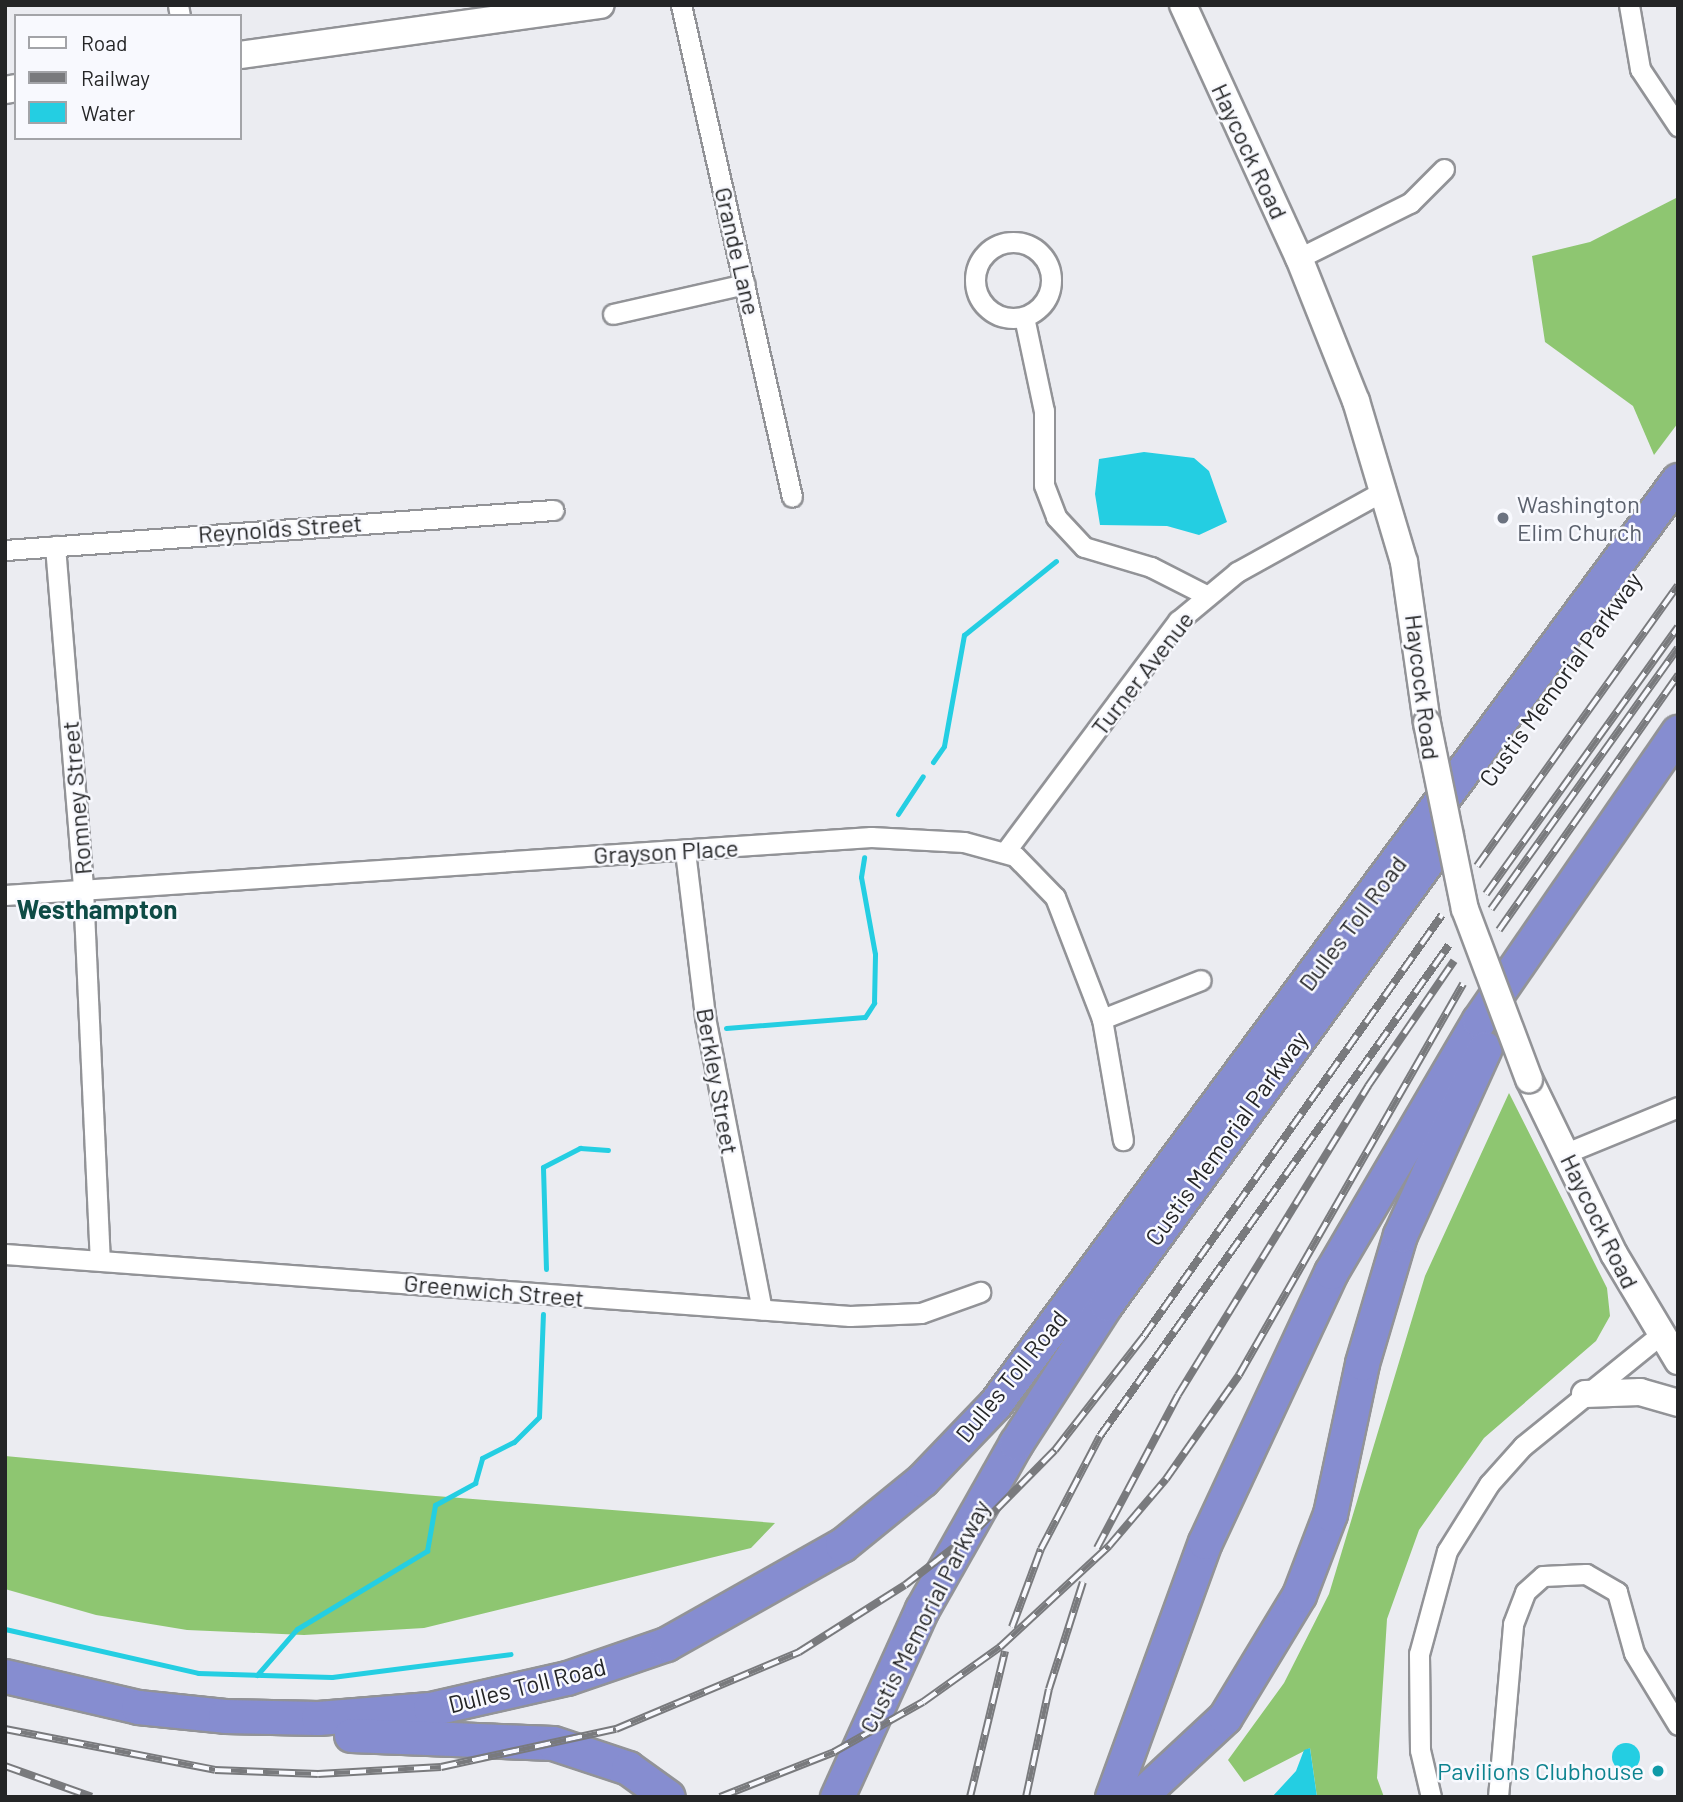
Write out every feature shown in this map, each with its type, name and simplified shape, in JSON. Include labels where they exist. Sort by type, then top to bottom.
[{"type":"highway","name":"Dulles Toll Road","points":[[5,1676],[138,1707],[261,1718],[357,1716],[467,1703],[545,1684],[697,1629],[814,1565],[869,1525],[995,1404],[1678,480]]},
{"type":"highway","name":"Custis Memorial Parkway","points":[[837,1797],[922,1609],[1070,1357],[1678,517]]},
{"type":"highway","points":[[1139,1797],[1225,1717],[1279,1636],[1319,1548],[1379,1298],[1442,1131],[1490,1040],[1615,850],[1678,732]]},
{"type":"highway","points":[[1112,1797],[1199,1555],[1331,1272],[1479,1020],[1678,732]]},
{"type":"highway","points":[[138,1707],[263,1732],[553,1743],[628,1768],[668,1797]]},
{"type":"main road","points":[[242,55],[572,6],[601,5]]},
{"type":"main road","name":"Haycock Road","points":[[1183,5],[1300,258],[1385,490],[1412,603],[1427,723],[1465,909],[1530,1079],[1658,1336],[1678,1361]]},
{"type":"main road","points":[[1585,1394],[1640,1392],[1678,1403]]},
{"type":"street","name":"Grande Lane","points":[[681,5],[792,497]]},
{"type":"street","points":[[1629,5],[1640,69],[1678,126]]},
{"type":"street","points":[[1300,258],[1410,203],[1444,169]]},
{"type":"street","points":[[613,314],[746,284]]},
{"type":"street","points":[[1024,317],[1044,411],[1044,485],[1056,517],[1084,547],[1151,566],[1206,594]]},
{"type":"street","name":"Turner Avenue","points":[[1005,852],[1178,621],[1206,594],[1385,490]]},
{"type":"street","name":"Reynolds Street","points":[[5,550],[554,510]]},
{"type":"street","name":"Romney Street","points":[[55,546],[83,889],[100,1260]]},
{"type":"street","name":"Grayson Place","points":[[5,895],[871,837],[936,838],[1005,852],[1031,867],[1055,897],[1102,1019],[1123,1140]]},
{"type":"street","name":"Berkley Street","points":[[685,851],[705,1017],[762,1309]]},
{"type":"street","points":[[1102,1019],[1201,980]]},
{"type":"street","points":[[1566,1153],[1678,1107]]},
{"type":"street","name":"Greenwich Street","points":[[5,1254],[762,1309],[921,1314],[980,1292]]},
{"type":"street","points":[[1431,1797],[1417,1703],[1432,1590],[1453,1539],[1489,1484],[1585,1394],[1658,1336]]},
{"type":"street","points":[[1498,1797],[1513,1624],[1525,1592],[1543,1576],[1586,1574],[1617,1592],[1634,1653],[1678,1725]]},
{"type":"green space","points":[[1678,197],[1678,423],[1654,455],[1633,406],[1545,342],[1532,256],[1590,242]]},
{"type":"green space","points":[[1509,1093],[1607,1288],[1610,1316],[1596,1341],[1484,1438],[1419,1530],[1387,1619],[1377,1778],[1384,1797],[1317,1797],[1310,1748],[1244,1782],[1228,1760],[1284,1683],[1329,1594],[1425,1276]]},
{"type":"green space","points":[[5,1456],[411,1494],[775,1523],[751,1548],[424,1628],[304,1635],[187,1630],[96,1615],[5,1589]]},
{"type":"water","points":[[1144,452],[1194,458],[1209,471],[1227,522],[1199,535],[1167,526],[1100,525],[1095,494],[1099,459]]},
{"type":"water","points":[[1626,1743],[1636,1747],[1640,1757],[1636,1767],[1626,1771],[1616,1767],[1612,1757],[1616,1747]]},
{"type":"water","points":[[1310,1748],[1317,1797],[1272,1797],[1296,1771],[1304,1750]]},
{"type":"waterway","points":[[933,762],[944,746],[964,635],[1056,561]]},
{"type":"waterway","points":[[898,814],[923,776]]},
{"type":"waterway","points":[[726,1028],[865,1017],[874,1003],[875,954],[861,877],[864,857]]},
{"type":"waterway","points":[[546,1269],[543,1167],[580,1148],[608,1150]]},
{"type":"waterway","points":[[257,1675],[297,1629],[427,1551],[435,1505],[475,1483],[482,1458],[514,1442],[539,1417],[543,1314]]},
{"type":"waterway","points":[[5,1629],[198,1673],[332,1677],[511,1654]]},
{"type":"railway","points":[[1477,866],[1678,585]]},
{"type":"railway","points":[[1486,894],[1678,627]]},
{"type":"railway","points":[[1491,909],[1678,648]]},
{"type":"railway","points":[[1499,930],[1678,675]]},
{"type":"railway","points":[[5,1729],[215,1770],[318,1774],[441,1767],[616,1729],[799,1652],[905,1585],[975,1531],[1055,1450],[1144,1336],[1442,915]]},
{"type":"railway","points":[[1012,1627],[1041,1549],[1100,1436],[1449,945]]},
{"type":"railway","points":[[1097,1548],[1178,1395],[1368,1086],[1454,961]]},
{"type":"railway","points":[[720,1797],[834,1752],[923,1702],[1000,1647],[1109,1546],[1166,1479],[1239,1375],[1463,984]]},
{"type":"railway","points":[[1026,1797],[1049,1689],[1083,1582]]},
{"type":"railway","points":[[970,1797],[1005,1651]]},
{"type":"railway","points":[[5,1766],[92,1797]]},
{"type":"place","name":"Washington Elim Church","points":[[1503,518]]},
{"type":"place","name":"Pavilions Clubhouse","points":[[1658,1771]]},
{"type":"district","name":"Westhampton","points":[[97,909]]}]
